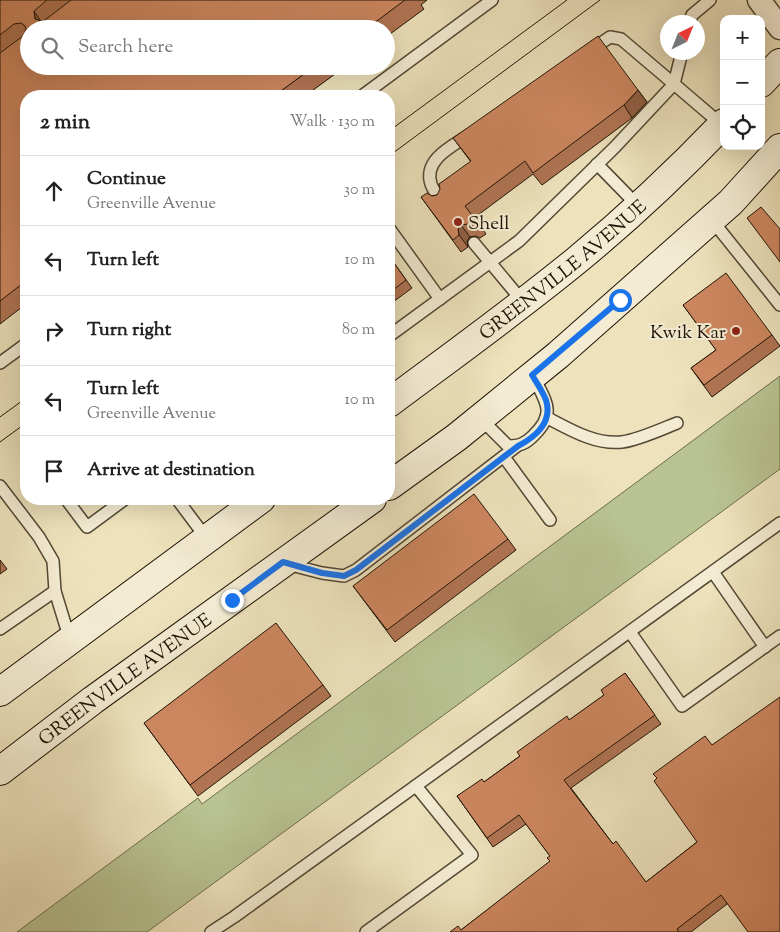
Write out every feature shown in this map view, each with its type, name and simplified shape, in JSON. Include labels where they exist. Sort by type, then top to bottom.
[{"type":"main road","points":[[765,79],[780,63]]},
{"type":"main road","name":"GREENVILLE AVENUE","points":[[395,393],[524,303],[578,260],[638,206],[720,127]]},
{"type":"main road","name":"GREENVILLE AVENUE","points":[[395,481],[457,437],[532,375],[731,202],[780,148]]},
{"type":"main road","points":[[0,692],[253,505]]},
{"type":"main road","name":"GREENVILLE AVENUE","points":[[0,771],[93,700],[361,505]]},
{"type":"street","points":[[759,0],[780,28]]},
{"type":"lane","points":[[395,72],[492,0]]},
{"type":"lane","points":[[692,15],[710,0]]},
{"type":"lane","points":[[578,59],[610,36],[621,39],[720,122]]},
{"type":"lane","points":[[395,332],[519,240],[597,164],[674,84],[680,60]]},
{"type":"lane","points":[[370,90],[390,75]]},
{"type":"lane","points":[[441,201],[431,185],[429,174],[436,158],[476,130]]},
{"type":"lane","points":[[597,164],[638,206]]},
{"type":"lane","points":[[711,219],[780,305]]},
{"type":"lane","points":[[395,236],[440,299]]},
{"type":"lane","points":[[474,243],[524,303]]},
{"type":"lane","points":[[0,363],[20,348]]},
{"type":"lane","points":[[283,562],[322,573],[344,576],[356,570],[518,446],[527,442],[542,427],[546,417],[546,400],[532,375]]},
{"type":"lane","points":[[546,417],[582,436],[613,442],[624,442],[677,423]]},
{"type":"lane","points":[[480,418],[508,446],[518,446]]},
{"type":"lane","points":[[504,457],[550,520]]},
{"type":"lane","points":[[0,486],[39,537],[53,561],[55,591],[70,640]]},
{"type":"lane","points":[[71,505],[88,527],[117,505]]},
{"type":"lane","points":[[182,505],[207,539]]},
{"type":"lane","points":[[211,932],[234,918],[780,523]]},
{"type":"lane","points":[[713,572],[765,647]]},
{"type":"lane","points":[[0,629],[55,591]]},
{"type":"lane","points":[[630,632],[682,706],[780,636]]},
{"type":"lane","points":[[366,932],[472,854],[416,786]]},
{"type":"green space","points":[[780,376],[780,469],[147,932],[17,932],[198,798],[202,804]]},
{"type":"building","points":[[0,0],[47,0],[34,11],[35,19],[38,20],[20,20],[20,23],[14,24],[0,35]]},
{"type":"building","points":[[71,0],[405,0],[378,20],[45,20]]},
{"type":"building","points":[[598,36],[638,90],[624,105],[533,173],[525,161],[465,206],[477,222],[471,226],[468,224],[461,225],[458,229],[459,235],[453,240],[421,197],[427,193],[432,196],[437,195],[440,189],[439,184],[471,161],[453,138]]},
{"type":"building","points":[[20,38],[20,75],[303,75],[282,90],[20,90],[20,286],[0,301],[0,53]]},
{"type":"building","points":[[761,207],[780,229],[780,262],[747,218]]},
{"type":"building","points":[[395,264],[406,280],[395,288]]},
{"type":"building","name":"Kwik Kar","points":[[726,273],[772,335],[704,385],[691,368],[716,350],[683,305]]},
{"type":"building","points":[[474,494],[508,539],[387,630],[353,586]]},
{"type":"building","points":[[276,623],[323,685],[190,785],[144,723]]},
{"type":"building","points":[[625,673],[655,715],[564,780],[613,844],[616,841],[646,882],[697,842],[654,781],[657,778],[653,774],[705,736],[712,745],[780,697],[780,932],[748,932],[721,895],[677,929],[679,932],[450,932],[458,926],[461,930],[550,861],[547,858],[550,856],[519,815],[487,838],[457,796],[482,779],[484,782],[520,756],[517,752],[567,716],[569,720],[604,695],[601,690]]},
{"type":"tram line","points":[[395,127],[567,0]]},
{"type":"tram line","points":[[395,152],[600,0]]},
{"type":"tram line","points":[[0,417],[20,402]]},
{"type":"tram line","points":[[0,442],[20,427]]},
{"type":"place","name":"Shell","points":[[458,222]]},
{"type":"place","name":"Kwik Kar","points":[[736,331]]},
{"type":"route","points":[[232,600],[283,562],[322,573],[344,576],[356,570],[518,446],[527,442],[546,422],[547,413],[546,400],[532,375],[620,300]]}]
